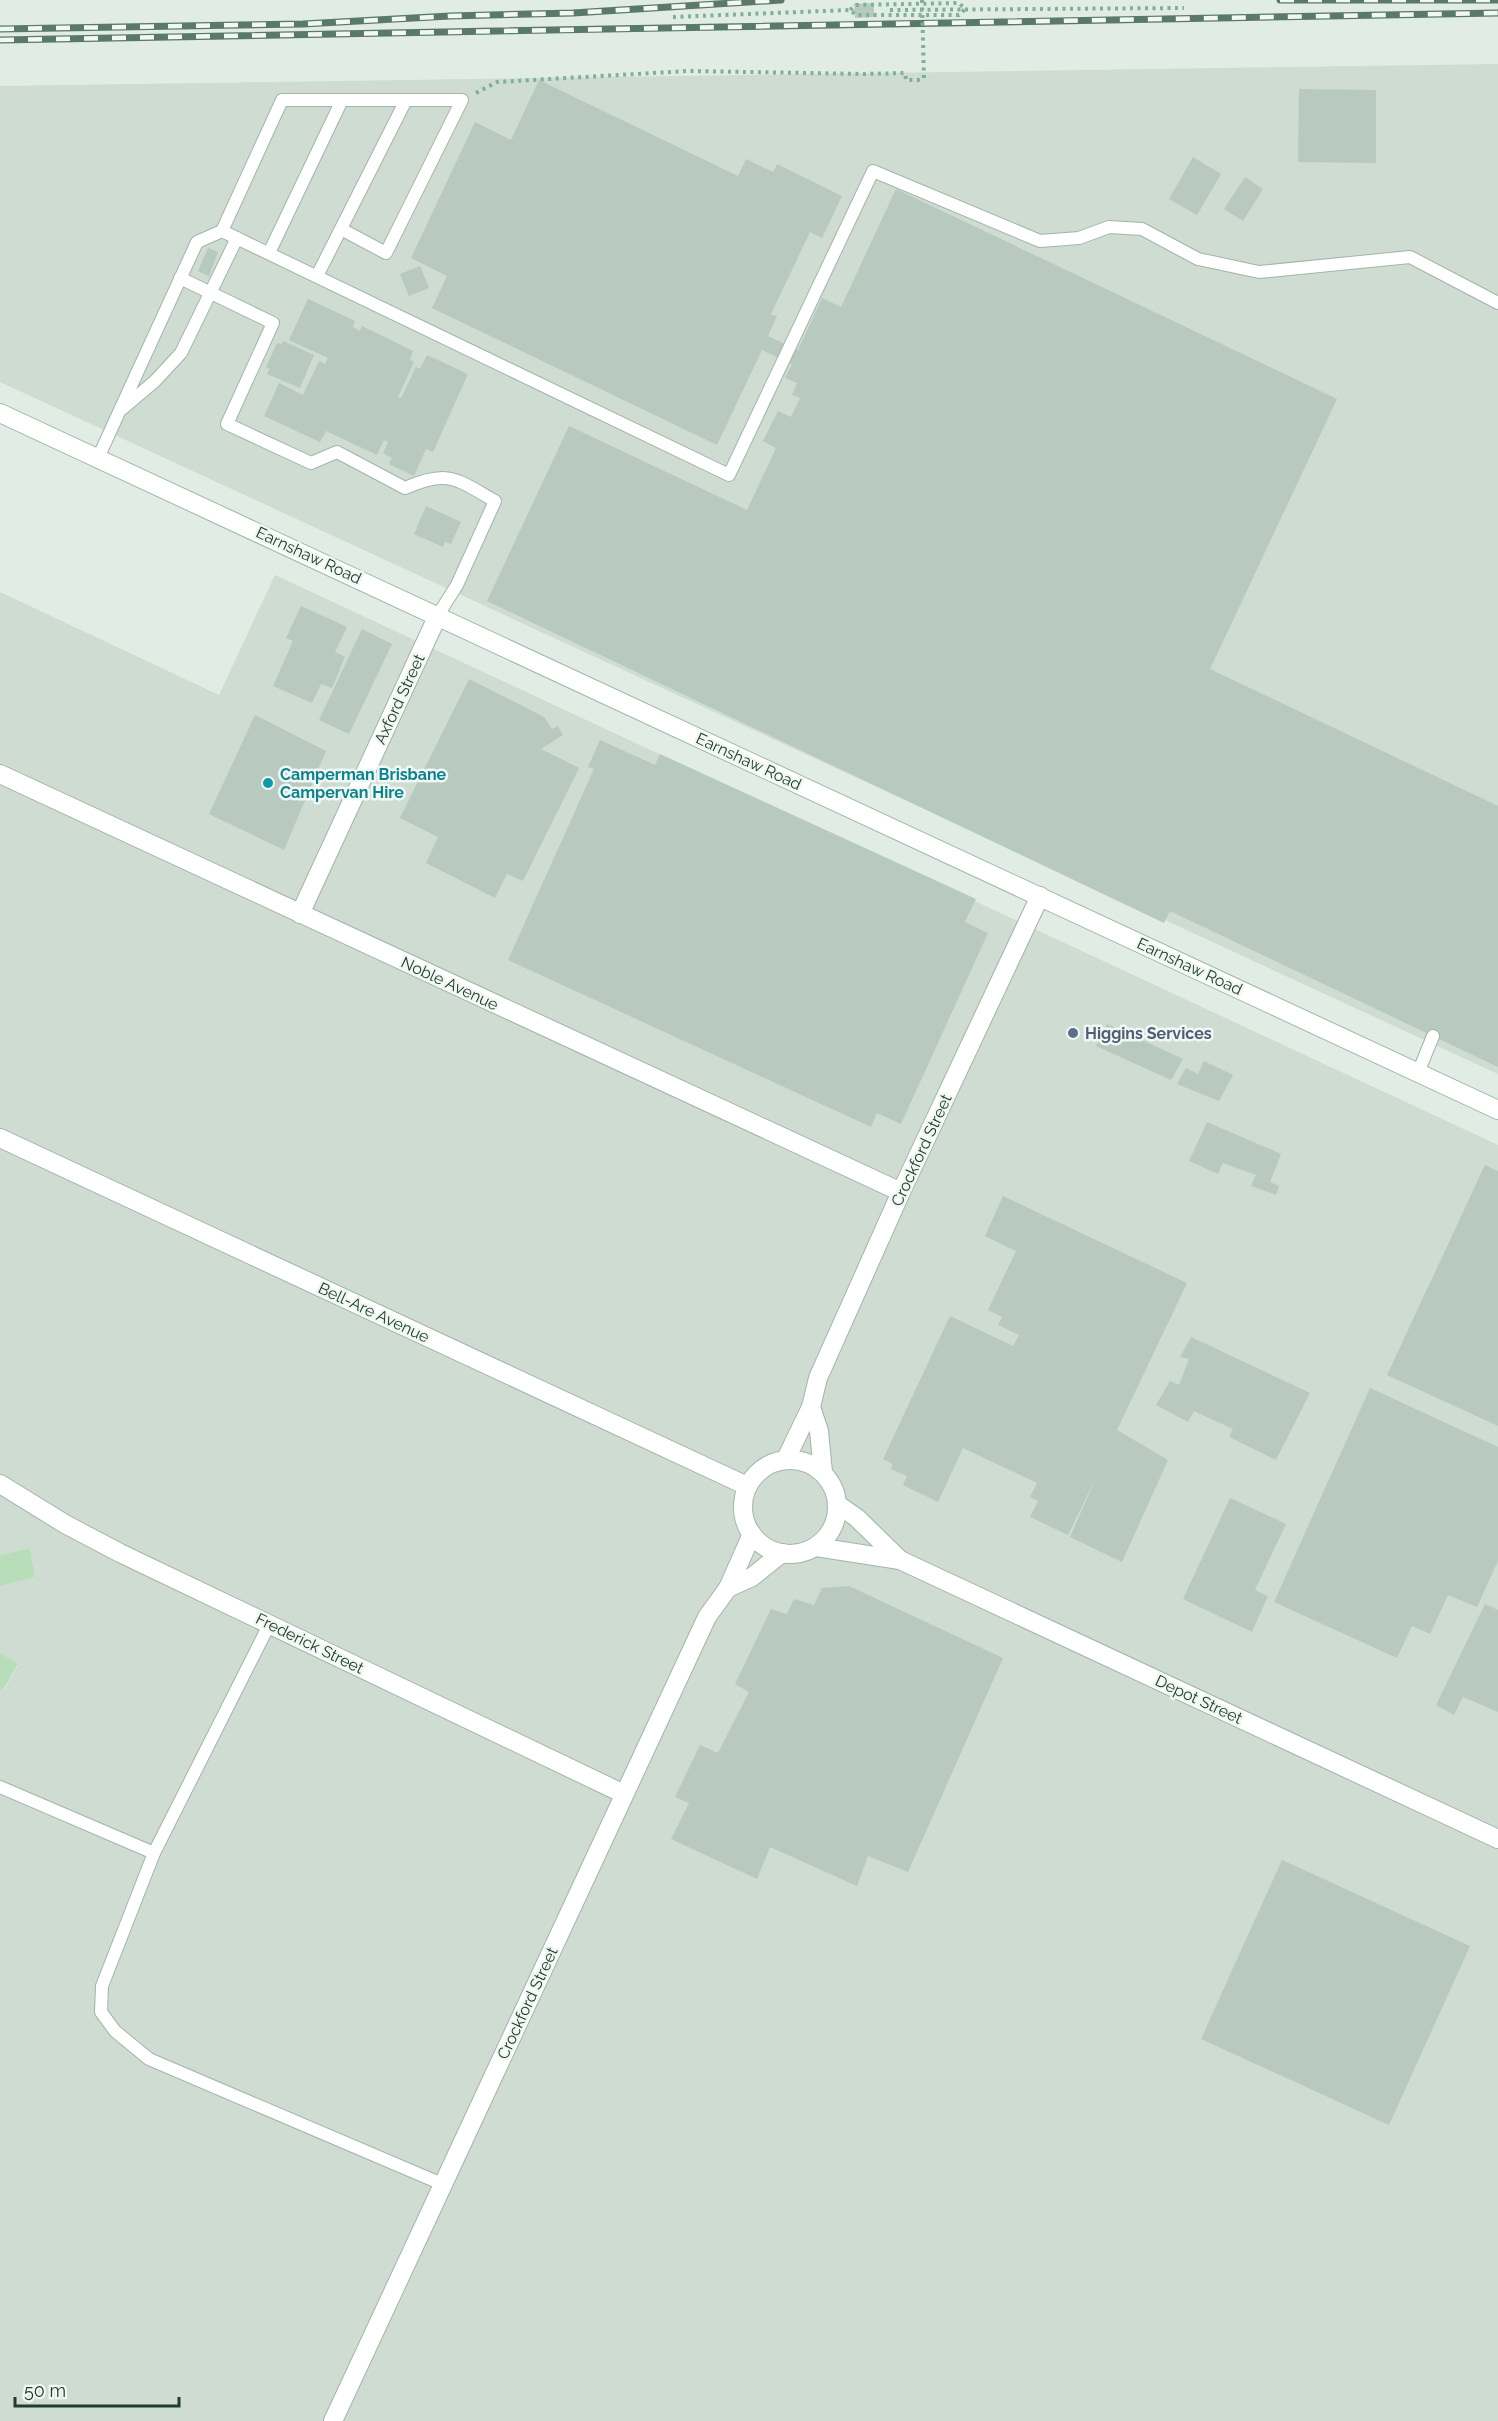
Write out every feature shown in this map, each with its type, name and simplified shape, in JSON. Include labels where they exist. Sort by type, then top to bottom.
[{"type":"street","name":"Earnshaw Road","points":[[0,413],[1498,1110]]},
{"type":"street","name":"Axford Street","points":[[300,914],[438,615]]},
{"type":"street","name":"Noble Avenue","points":[[0,774],[901,1192]]},
{"type":"street","name":"Crockford Street","points":[[786,1459],[811,1407],[818,1378],[901,1192],[1040,896]]},
{"type":"street","name":"Bell-Are Avenue","points":[[0,1138],[747,1486]]},
{"type":"street","points":[[811,1407],[819,1431],[823,1472],[835,1492],[837,1504],[832,1528],[816,1547],[805,1552],[782,1553],[760,1543],[752,1534],[743,1511],[743,1498],[747,1486],[763,1467],[786,1459],[800,1460],[823,1472]]},
{"type":"street","name":"Frederick Street","points":[[0,1484],[65,1524],[120,1553],[624,1794]]},
{"type":"street","name":"Depot Street","points":[[837,1504],[856,1518],[900,1560]]},
{"type":"street","name":"Crockford Street","points":[[333,2421],[707,1617],[728,1588],[752,1534]]},
{"type":"street","name":"Depot Street","points":[[816,1547],[900,1560],[1498,1839]]},
{"type":"street","name":"Crockford Street","points":[[728,1588],[753,1577],[782,1553]]},
{"type":"lane","points":[[98,458],[197,242],[222,231],[282,100],[462,100],[386,253],[341,229]]},
{"type":"lane","points":[[269,253],[342,100]]},
{"type":"lane","points":[[317,276],[406,100]]},
{"type":"lane","points":[[222,231],[729,475],[873,171],[1040,241],[1079,238],[1109,227],[1142,229],[1198,259],[1259,272],[1410,257],[1498,303]]},
{"type":"lane","points":[[118,411],[155,381],[181,353],[237,238]]},
{"type":"lane","points":[[180,278],[273,323],[228,424],[311,463],[337,452],[405,488],[429,478],[456,478],[495,501],[457,585],[438,615]]},
{"type":"lane","points":[[1418,1073],[1433,1036]]},
{"type":"lane","points":[[270,1623],[154,1853],[102,1986],[100,2012],[115,2031],[149,2059],[442,2184]]},
{"type":"lane","points":[[0,1787],[154,1853]]},
{"type":"path","points":[[462,100],[497,82],[688,70],[865,75],[906,73],[906,80],[924,80],[922,0]]},
{"type":"path","points":[[850,10],[856,4],[959,3],[965,9]]},
{"type":"path","points":[[884,4],[890,10]]},
{"type":"path","points":[[885,14],[890,10],[922,9],[1184,8]]},
{"type":"path","points":[[673,17],[850,10],[856,15],[959,15],[965,9]]},
{"type":"shaded area","points":[[1498,64],[1498,1074],[0,382],[0,86]]},
{"type":"shaded area","points":[[275,575],[1498,1145],[1498,2421],[0,2421],[0,1689],[4,1690],[18,1665],[0,1653],[0,1586],[35,1577],[30,1548],[0,1555],[0,592],[219,695]]},
{"type":"green space","points":[[30,1548],[35,1577],[0,1586],[0,1555]]},
{"type":"green space","points":[[0,1653],[18,1664],[3,1690],[0,1689]]},
{"type":"building","points":[[874,3],[874,17],[855,18],[854,4]]},
{"type":"building","points":[[539,80],[738,176],[746,159],[773,172],[777,164],[842,196],[822,238],[810,232],[771,314],[777,316],[768,336],[798,350],[822,298],[841,307],[896,189],[1337,399],[1210,669],[1498,806],[1498,1067],[1170,911],[1164,923],[487,601],[569,426],[747,510],[776,448],[763,441],[778,411],[791,417],[800,398],[792,395],[797,383],[785,378],[792,364],[762,350],[717,445],[432,308],[447,276],[411,258],[475,122],[511,140]]},
{"type":"building","points":[[1299,89],[1376,90],[1376,163],[1298,162]]},
{"type":"building","points":[[1193,157],[1221,174],[1197,215],[1169,199]]},
{"type":"building","points":[[1245,177],[1263,189],[1243,221],[1224,209]]},
{"type":"building","points":[[208,248],[218,252],[209,276],[198,271]]},
{"type":"building","points":[[420,266],[429,288],[409,296],[400,274]]},
{"type":"building","points":[[308,299],[355,321],[353,327],[360,331],[362,326],[413,351],[410,360],[414,362],[398,397],[401,398],[416,367],[420,369],[427,355],[468,374],[433,452],[426,449],[414,476],[389,464],[392,458],[383,453],[388,442],[384,440],[377,455],[326,431],[320,442],[264,416],[279,383],[303,395],[319,361],[325,364],[328,358],[289,340]]},
{"type":"building","points":[[283,341],[314,355],[300,388],[267,374],[270,369],[266,367],[277,343],[282,344]]},
{"type":"building","points":[[426,506],[461,522],[451,544],[445,542],[443,547],[414,534]]},
{"type":"building","points":[[301,606],[347,627],[335,652],[345,657],[332,688],[321,684],[312,703],[273,686],[293,641],[286,638]]},
{"type":"building","points":[[362,629],[392,644],[349,734],[319,720]]},
{"type":"building","points":[[469,679],[544,717],[552,729],[558,726],[563,735],[541,749],[579,768],[523,881],[507,874],[495,898],[426,863],[438,837],[400,818]]},
{"type":"building","name":"Camperman Brisbane Campervan Hire","points":[[255,715],[326,751],[284,850],[209,814]]},
{"type":"building","points":[[600,740],[655,765],[660,754],[976,899],[965,922],[988,933],[901,1124],[877,1113],[871,1127],[508,960],[594,769],[588,767]]},
{"type":"building","points":[[1107,1024],[1183,1059],[1171,1080],[1096,1046]]},
{"type":"building","points":[[1204,1061],[1233,1075],[1219,1101],[1177,1084],[1186,1068],[1198,1074]]},
{"type":"building","points":[[1207,1122],[1281,1154],[1270,1182],[1279,1186],[1276,1195],[1251,1186],[1256,1175],[1223,1163],[1218,1174],[1189,1161]]},
{"type":"building","points":[[1485,1165],[1498,1171],[1498,1426],[1387,1375]]},
{"type":"building","points":[[1003,1196],[1187,1283],[1117,1430],[1168,1460],[1122,1562],[1070,1537],[1099,1471],[1068,1535],[1030,1517],[1038,1501],[1030,1497],[1037,1483],[963,1448],[938,1502],[903,1485],[907,1476],[891,1469],[893,1464],[883,1459],[950,1316],[1013,1346],[1019,1335],[998,1325],[1002,1317],[988,1310],[1016,1251],[985,1236]]},
{"type":"building","points":[[1191,1337],[1310,1393],[1276,1460],[1229,1437],[1233,1429],[1194,1411],[1188,1422],[1156,1405],[1170,1381],[1179,1385],[1189,1359],[1180,1357]]},
{"type":"building","points":[[1370,1388],[1498,1447],[1498,1561],[1477,1607],[1448,1595],[1430,1634],[1412,1626],[1397,1658],[1274,1602]]},
{"type":"building","points":[[1230,1498],[1286,1524],[1255,1590],[1268,1596],[1252,1632],[1183,1599]]},
{"type":"building","points":[[849,1586],[1003,1658],[908,1872],[868,1856],[857,1886],[770,1847],[757,1879],[671,1839],[689,1803],[675,1797],[700,1745],[718,1753],[749,1692],[735,1684],[771,1609],[787,1614],[794,1599],[814,1605],[822,1588]]},
{"type":"building","points":[[1485,1604],[1498,1610],[1498,1712],[1463,1697],[1454,1715],[1436,1705]]},
{"type":"building","points":[[1282,1860],[1470,1946],[1389,2125],[1201,2039]]},
{"type":"railway","points":[[0,29],[303,24],[450,16],[573,13],[781,0]]},
{"type":"railway","points":[[1280,0],[1498,0]]},
{"type":"railway","points":[[0,40],[1498,13]]},
{"type":"place","name":"Camperman Brisbane Campervan Hire","points":[[268,783]]},
{"type":"place","name":"Higgins Services","points":[[1073,1033]]}]
